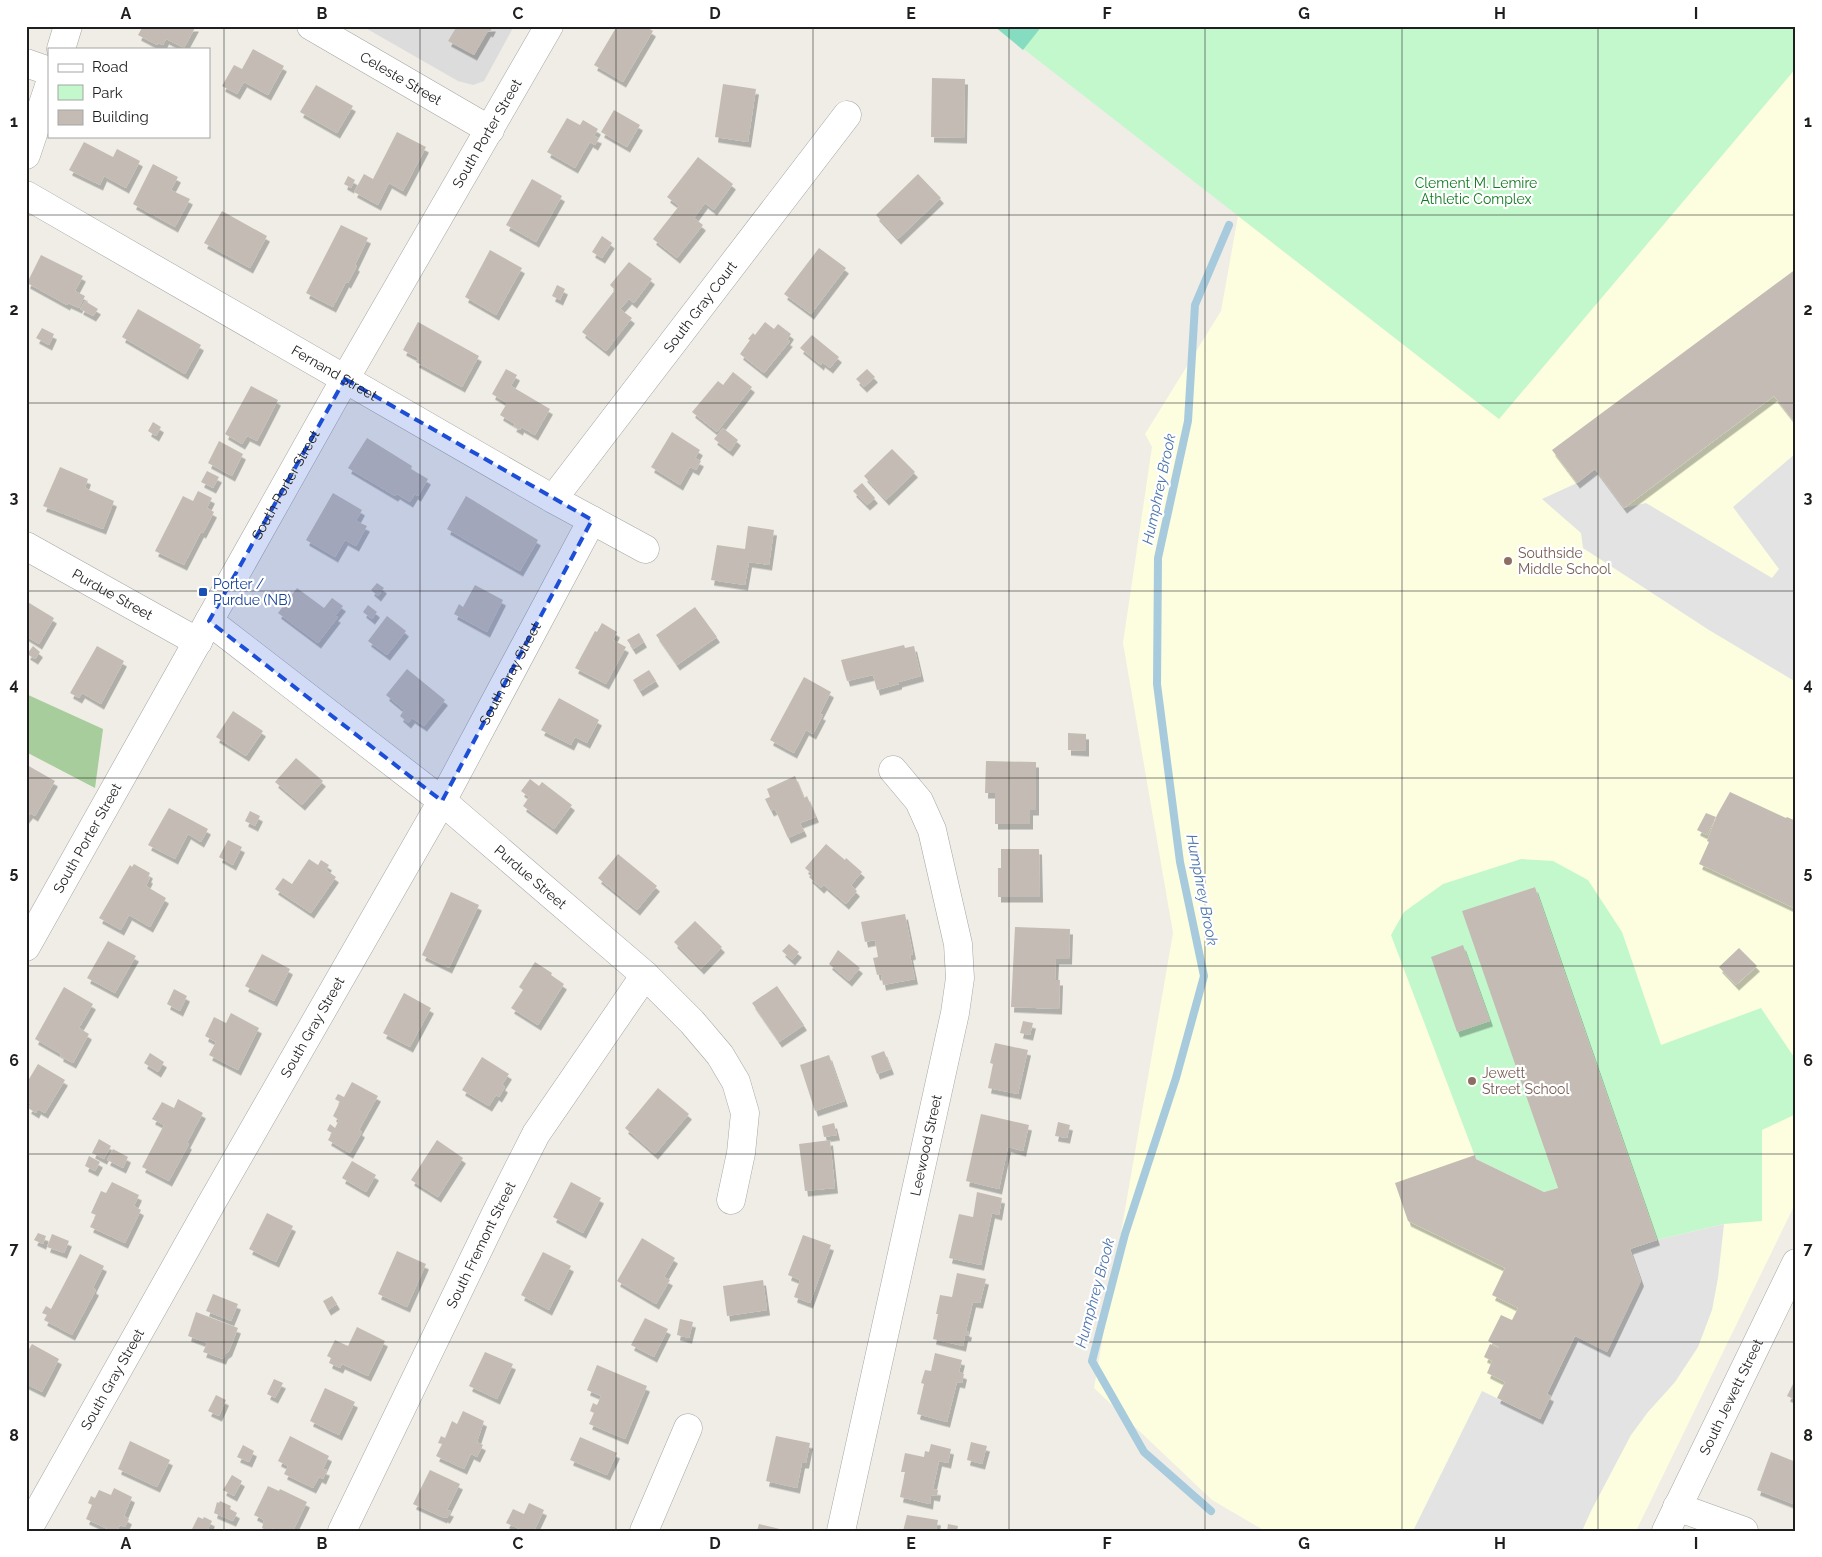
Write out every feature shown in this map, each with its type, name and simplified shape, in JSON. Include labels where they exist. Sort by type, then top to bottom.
[{"type":"street","points":[[61,48],[68,26]]},
{"type":"street","name":"Celeste Street","points":[[311,26],[490,130]]},
{"type":"street","name":"South Porter Street","points":[[26,947],[346,379],[549,26]]},
{"type":"street","points":[[26,63],[48,71]]},
{"type":"street","points":[[26,155],[48,89]]},
{"type":"street","name":"South Gray Court","points":[[554,499],[847,115]]},
{"type":"street","name":"Fernand Street","points":[[26,195],[554,499],[645,549]]},
{"type":"street","name":"South Gray Street","points":[[28,1531],[206,1212],[442,801],[592,520]]},
{"type":"street","name":"Purdue Street","points":[[26,546],[203,631],[442,801],[645,976],[692,1022],[720,1056],[736,1082],[745,1112],[741,1153],[731,1200]]},
{"type":"street","name":"Leewood Street","points":[[841,1531],[955,1013],[960,978],[958,944],[932,830],[919,802],[893,770]]},
{"type":"street","name":"South Fremont Street","points":[[342,1531],[536,1134],[645,976]]},
{"type":"street","name":"South Jewett Street","points":[[1672,1519],[1794,1273]]},
{"type":"street","points":[[644,1531],[688,1428]]},
{"type":"street","points":[[1672,1519],[1744,1531]]},
{"type":"highlighted area","points":[[345,379],[592,520],[442,801],[209,621]]},
{"type":"shaded area","points":[[362,26],[514,26],[484,81],[473,85],[458,81]]},
{"type":"shaded area","name":"Jewett Street School","points":[[1796,68],[1796,1202],[1636,1531],[1265,1531],[1212,1500],[1094,1388],[1173,933],[1123,643],[1152,447],[1145,434],[1221,311],[1238,216],[1499,419]]},
{"type":"shaded area","points":[[1796,453],[1796,682],[1709,630],[1583,548],[1581,533],[1542,499],[1577,483],[1595,469],[1624,508],[1646,503],[1772,578],[1779,569],[1733,507]]},
{"type":"shaded area","points":[[1724,1224],[1718,1278],[1712,1310],[1698,1347],[1675,1382],[1648,1412],[1631,1435],[1582,1531],[1413,1531],[1482,1391],[1540,1419],[1551,1396],[1547,1394],[1575,1336],[1633,1259],[1630,1249],[1657,1240]]},
{"type":"green space","name":"Clement M. Lemire Athletic Complex","points":[[994,26],[1796,26],[1796,68],[1499,419]]},
{"type":"green space","points":[[994,26],[1042,26],[1023,50]]},
{"type":"green space","points":[[26,694],[103,729],[95,788],[26,752]]},
{"type":"green space","points":[[1521,859],[1553,861],[1588,880],[1622,932],[1661,1045],[1761,1008],[1796,1060],[1796,1114],[1762,1130],[1762,1221],[1724,1224],[1657,1240],[1535,887],[1463,911],[1558,1188],[1544,1192],[1476,1159],[1391,935],[1404,912],[1443,884]]},
{"type":"building","points":[[143,26],[196,26],[184,48],[166,39],[163,45],[158,43],[157,45],[138,35]]},
{"type":"building","points":[[457,26],[493,26],[474,55],[448,41]]},
{"type":"building","points":[[617,26],[645,26],[653,31],[623,82],[594,65]]},
{"type":"building","points":[[253,49],[284,66],[268,95],[244,82],[237,94],[222,86],[234,65],[242,69]]},
{"type":"building","points":[[932,78],[965,79],[964,138],[931,137]]},
{"type":"building","points":[[723,84],[756,89],[748,142],[715,137]]},
{"type":"building","points":[[316,85],[353,106],[337,133],[300,112]]},
{"type":"building","points":[[614,110],[640,125],[627,147],[601,132]]},
{"type":"building","points":[[567,118],[580,125],[583,120],[598,129],[594,136],[599,138],[595,145],[590,142],[575,168],[547,152]]},
{"type":"building","points":[[397,132],[426,147],[403,191],[389,183],[378,205],[354,192],[364,174],[373,179]]},
{"type":"building","points":[[84,142],[113,157],[117,149],[140,161],[126,188],[104,176],[100,185],[69,170]]},
{"type":"building","points":[[698,157],[733,184],[714,210],[705,203],[694,218],[703,225],[677,258],[653,239],[679,206],[667,197]]},
{"type":"building","points":[[153,164],[178,177],[171,190],[190,199],[175,227],[133,204]]},
{"type":"building","points":[[918,174],[941,198],[898,239],[876,215]]},
{"type":"building","points":[[348,176],[355,180],[351,188],[344,184]]},
{"type":"building","points":[[532,179],[562,196],[536,242],[506,225]]},
{"type":"building","points":[[222,211],[267,236],[250,268],[204,243]]},
{"type":"building","points":[[341,225],[368,238],[355,265],[357,266],[333,307],[306,293]]},
{"type":"building","points":[[602,236],[612,243],[602,258],[592,252]]},
{"type":"building","points":[[819,248],[846,268],[811,314],[784,294]]},
{"type":"building","points":[[490,250],[522,268],[496,315],[465,297]]},
{"type":"building","points":[[41,255],[83,276],[75,291],[85,296],[79,308],[68,303],[67,305],[27,283]]},
{"type":"building","points":[[629,262],[652,279],[634,303],[629,299],[620,309],[632,318],[606,351],[582,332],[615,290],[610,285]]},
{"type":"building","points":[[1796,269],[1796,424],[1774,396],[1624,508],[1595,469],[1577,483],[1552,450]]},
{"type":"building","points":[[557,285],[565,289],[560,300],[552,296]]},
{"type":"building","points":[[85,301],[98,309],[93,316],[80,309]]},
{"type":"building","points":[[138,309],[201,345],[185,374],[122,337]]},
{"type":"building","points":[[418,322],[479,356],[462,387],[416,362],[418,358],[403,350]]},
{"type":"building","points":[[765,322],[774,329],[778,324],[791,334],[787,340],[790,341],[764,373],[740,354],[750,340],[748,339],[753,333],[755,335]]},
{"type":"building","points":[[42,328],[54,334],[49,345],[36,338]]},
{"type":"building","points":[[812,335],[839,357],[830,368],[822,362],[821,365],[800,348]]},
{"type":"building","points":[[506,369],[517,375],[511,386],[550,409],[535,435],[521,427],[520,430],[513,426],[515,424],[500,415],[507,403],[492,394]]},
{"type":"building","points":[[867,369],[875,377],[864,387],[856,379]]},
{"type":"building","points":[[733,372],[752,387],[717,432],[692,412],[718,381],[723,385]]},
{"type":"building","points":[[251,386],[278,400],[257,441],[247,436],[242,444],[225,434]]},
{"type":"building","points":[[153,422],[161,427],[156,436],[148,431]]},
{"type":"building","points":[[723,428],[738,440],[730,451],[714,439]]},
{"type":"building","points":[[672,432],[700,450],[695,458],[701,461],[696,470],[690,467],[680,485],[651,467]]},
{"type":"building","points":[[367,438],[412,466],[411,469],[428,479],[418,496],[415,494],[410,502],[397,494],[395,496],[348,468]]},
{"type":"building","points":[[219,441],[243,454],[232,476],[208,463]]},
{"type":"building","points":[[892,449],[915,472],[886,500],[864,476]]},
{"type":"building","points":[[60,467],[88,479],[85,488],[114,501],[103,529],[43,506]]},
{"type":"building","points":[[207,471],[219,477],[213,488],[201,482]]},
{"type":"building","points":[[862,483],[875,498],[867,505],[853,491]]},
{"type":"building","points":[[198,491],[212,498],[207,508],[214,512],[184,565],[155,551],[183,496],[193,501]]},
{"type":"building","points":[[333,493],[362,510],[356,521],[367,526],[356,546],[345,540],[335,557],[306,540]]},
{"type":"building","points":[[466,496],[538,540],[520,571],[447,529]]},
{"type":"building","points":[[748,526],[774,530],[769,565],[749,562],[745,585],[711,580],[717,545],[745,549]]},
{"type":"building","points":[[377,583],[384,588],[378,596],[371,590]]},
{"type":"building","points":[[475,585],[503,600],[487,632],[454,614],[459,604],[463,607]]},
{"type":"building","points":[[297,588],[324,608],[332,598],[343,606],[335,616],[338,617],[318,643],[278,613]]},
{"type":"building","points":[[26,601],[54,618],[39,644],[26,636]]},
{"type":"building","points":[[368,605],[377,612],[372,619],[363,612]]},
{"type":"building","points":[[695,607],[717,637],[677,665],[656,635]]},
{"type":"building","points":[[387,616],[406,631],[387,655],[368,641]]},
{"type":"building","points":[[602,623],[617,632],[613,640],[626,647],[606,684],[575,668],[595,631],[597,632]]},
{"type":"building","points":[[639,633],[644,642],[633,649],[627,640]]},
{"type":"building","points":[[904,645],[905,648],[914,646],[921,676],[877,690],[873,675],[847,681],[841,660]]},
{"type":"building","points":[[33,646],[40,652],[35,659],[27,654]]},
{"type":"building","points":[[97,646],[124,661],[101,704],[82,693],[79,698],[70,693]]},
{"type":"building","points":[[407,669],[445,700],[424,726],[412,718],[408,723],[400,716],[404,710],[386,695]]},
{"type":"building","points":[[649,670],[656,681],[640,691],[633,680]]},
{"type":"building","points":[[804,677],[831,692],[820,714],[823,715],[813,734],[806,730],[794,753],[770,740]]},
{"type":"building","points":[[559,698],[599,720],[587,743],[575,737],[571,745],[541,730]]},
{"type":"building","points":[[233,711],[263,731],[246,756],[216,737]]},
{"type":"building","points":[[1068,733],[1086,734],[1086,751],[1068,750]]},
{"type":"building","points":[[296,758],[323,781],[302,805],[275,782]]},
{"type":"building","points":[[986,761],[1036,762],[1036,810],[1030,810],[1030,824],[995,824],[995,793],[985,793]]},
{"type":"building","points":[[27,765],[55,781],[35,816],[30,813],[26,818]]},
{"type":"building","points":[[795,776],[804,798],[807,796],[816,817],[800,823],[804,831],[788,838],[775,809],[771,811],[765,799],[770,797],[767,789]]},
{"type":"building","points":[[530,779],[539,786],[542,782],[572,805],[554,829],[523,806],[529,797],[521,791]]},
{"type":"building","points":[[1730,792],[1796,821],[1796,909],[1699,864],[1709,842],[1707,841],[1717,815]]},
{"type":"building","points":[[169,808],[208,829],[201,842],[188,834],[175,859],[148,845]]},
{"type":"building","points":[[250,811],[260,816],[255,826],[245,821]]},
{"type":"building","points":[[1706,813],[1716,817],[1707,835],[1697,830]]},
{"type":"building","points":[[228,840],[242,847],[233,865],[219,857]]},
{"type":"building","points":[[826,844],[862,872],[851,885],[857,891],[846,904],[824,885],[821,888],[809,877],[812,874],[805,868]]},
{"type":"building","points":[[1001,849],[1039,849],[1040,897],[998,897],[998,868],[1001,868]]},
{"type":"building","points":[[618,854],[657,886],[637,910],[598,878]]},
{"type":"building","points":[[309,859],[318,865],[321,860],[329,865],[326,870],[336,877],[311,913],[275,889],[283,878],[292,884]]},
{"type":"building","points":[[134,864],[150,873],[146,886],[166,898],[150,927],[129,915],[121,930],[99,918],[130,865],[132,867]]},
{"type":"building","points":[[1535,887],[1657,1240],[1630,1249],[1641,1281],[1607,1352],[1575,1336],[1547,1394],[1551,1396],[1540,1419],[1497,1398],[1505,1382],[1487,1373],[1492,1361],[1484,1357],[1490,1344],[1499,1348],[1488,1341],[1501,1315],[1512,1320],[1518,1308],[1492,1295],[1505,1268],[1408,1221],[1395,1183],[1475,1155],[1476,1159],[1544,1192],[1558,1188],[1462,911]]},
{"type":"building","points":[[451,892],[479,905],[449,968],[422,955]]},
{"type":"building","points":[[905,914],[913,954],[910,955],[915,979],[883,985],[881,974],[877,975],[873,958],[878,957],[875,940],[865,942],[861,922]]},
{"type":"building","points":[[695,921],[722,947],[701,969],[674,942]]},
{"type":"building","points":[[1015,927],[1070,929],[1069,959],[1056,959],[1055,980],[1060,980],[1059,1009],[1011,1007]]},
{"type":"building","points":[[108,941],[136,956],[115,993],[87,978]]},
{"type":"building","points":[[789,944],[799,952],[792,960],[782,951]]},
{"type":"building","points":[[1463,945],[1490,1021],[1457,1032],[1431,957]]},
{"type":"building","points":[[1739,948],[1757,966],[1736,985],[1719,967]]},
{"type":"building","points":[[838,950],[860,968],[849,981],[829,964]]},
{"type":"building","points":[[262,954],[290,969],[274,1001],[245,986]]},
{"type":"building","points":[[535,962],[552,973],[551,975],[564,984],[538,1025],[511,1008],[523,990],[519,987]]},
{"type":"building","points":[[777,986],[804,1025],[779,1042],[752,1003]]},
{"type":"building","points":[[64,987],[93,1004],[79,1028],[89,1034],[73,1063],[35,1039]]},
{"type":"building","points":[[174,989],[187,996],[180,1011],[167,1004]]},
{"type":"building","points":[[404,993],[431,1008],[410,1047],[383,1033]]},
{"type":"building","points":[[231,1013],[259,1028],[238,1070],[209,1055],[216,1042],[205,1036],[214,1017],[226,1023]]},
{"type":"building","points":[[1023,1021],[1033,1023],[1030,1035],[1020,1033]]},
{"type":"building","points":[[995,1043],[1028,1050],[1018,1094],[988,1088],[993,1064],[990,1063]]},
{"type":"building","points":[[884,1051],[891,1069],[877,1074],[871,1056]]},
{"type":"building","points":[[150,1053],[164,1062],[158,1072],[144,1063]]},
{"type":"building","points":[[829,1055],[845,1101],[815,1111],[800,1065]]},
{"type":"building","points":[[482,1057],[509,1074],[502,1085],[505,1087],[499,1097],[496,1095],[489,1106],[462,1090]]},
{"type":"building","points":[[38,1064],[65,1080],[45,1113],[38,1109],[36,1113],[28,1108],[31,1104],[26,1102],[26,1084]]},
{"type":"building","points":[[352,1082],[378,1096],[359,1130],[362,1132],[350,1153],[328,1140],[332,1133],[327,1130],[330,1124],[335,1128],[339,1120],[333,1116],[340,1102],[335,1099],[338,1094],[344,1097]]},
{"type":"building","points":[[658,1088],[689,1114],[655,1154],[625,1128]]},
{"type":"building","points":[[178,1099],[203,1113],[169,1181],[142,1167],[164,1125],[152,1119],[162,1102],[174,1108]]},
{"type":"building","points":[[981,1114],[1029,1125],[1023,1151],[1008,1147],[999,1189],[966,1181]]},
{"type":"building","points":[[1058,1122],[1070,1125],[1067,1138],[1055,1136]]},
{"type":"building","points":[[834,1123],[837,1135],[824,1137],[822,1126]]},
{"type":"building","points":[[99,1139],[111,1146],[104,1159],[92,1153]]},
{"type":"building","points":[[437,1140],[463,1158],[438,1197],[411,1180]]},
{"type":"building","points":[[830,1140],[835,1188],[805,1191],[799,1144]]},
{"type":"building","points":[[113,1149],[128,1157],[123,1168],[107,1160]]},
{"type":"building","points":[[89,1156],[100,1162],[95,1171],[85,1166]]},
{"type":"building","points":[[352,1161],[376,1175],[366,1192],[342,1178]]},
{"type":"building","points":[[112,1182],[139,1195],[134,1206],[141,1210],[125,1243],[90,1227],[96,1215],[91,1213],[101,1191],[106,1193]]},
{"type":"building","points":[[571,1182],[601,1198],[583,1233],[553,1217]]},
{"type":"building","points":[[977,1192],[1002,1198],[999,1215],[992,1213],[981,1265],[949,1258],[959,1214],[973,1217]]},
{"type":"building","points":[[267,1213],[293,1226],[276,1262],[249,1249]]},
{"type":"building","points":[[38,1233],[46,1236],[43,1244],[34,1240]]},
{"type":"building","points":[[52,1234],[69,1241],[64,1253],[47,1247]]},
{"type":"building","points":[[803,1235],[831,1245],[810,1303],[794,1297],[800,1280],[788,1275]]},
{"type":"building","points":[[642,1238],[675,1258],[664,1277],[670,1280],[656,1304],[617,1281]]},
{"type":"building","points":[[397,1251],[426,1264],[407,1307],[378,1294]]},
{"type":"building","points":[[543,1252],[571,1266],[549,1310],[521,1295]]},
{"type":"building","points":[[80,1254],[104,1266],[93,1288],[96,1290],[72,1335],[44,1320],[47,1315],[42,1313],[46,1306],[51,1309]]},
{"type":"building","points":[[957,1273],[986,1279],[980,1303],[973,1302],[966,1331],[969,1332],[968,1336],[965,1336],[963,1346],[933,1339],[940,1295],[952,1297]]},
{"type":"building","points":[[763,1280],[767,1310],[727,1316],[723,1286]]},
{"type":"building","points":[[213,1294],[238,1304],[231,1321],[206,1311]]},
{"type":"building","points":[[332,1296],[337,1304],[328,1310],[323,1301]]},
{"type":"building","points":[[196,1312],[238,1328],[229,1351],[223,1359],[203,1352],[207,1343],[188,1336]]},
{"type":"building","points":[[645,1318],[668,1329],[654,1357],[631,1345]]},
{"type":"building","points":[[680,1319],[693,1322],[689,1338],[677,1335]]},
{"type":"building","points":[[357,1327],[385,1341],[368,1376],[342,1364],[340,1368],[329,1363],[331,1358],[327,1356],[335,1340],[348,1346]]},
{"type":"building","points":[[32,1344],[59,1359],[42,1392],[26,1384],[26,1354]]},
{"type":"building","points":[[485,1352],[513,1364],[497,1399],[469,1386]]},
{"type":"building","points":[[935,1353],[962,1360],[959,1372],[964,1374],[962,1383],[957,1382],[947,1422],[917,1414],[924,1384],[921,1383],[925,1370],[931,1371]]},
{"type":"building","points":[[597,1365],[647,1386],[625,1439],[589,1424],[594,1413],[590,1411],[593,1403],[597,1405],[601,1396],[587,1390]]},
{"type":"building","points":[[1796,1378],[1796,1400],[1787,1396]]},
{"type":"building","points":[[274,1379],[283,1383],[275,1398],[267,1394]]},
{"type":"building","points":[[325,1388],[355,1402],[339,1435],[310,1421]]},
{"type":"building","points":[[216,1395],[226,1400],[219,1416],[208,1411]]},
{"type":"building","points":[[463,1411],[484,1421],[477,1442],[483,1445],[477,1457],[471,1454],[464,1469],[436,1456],[442,1444],[438,1443],[441,1436],[445,1438],[452,1421],[457,1424]]},
{"type":"building","points":[[290,1436],[329,1456],[323,1469],[327,1470],[323,1479],[319,1477],[313,1488],[284,1474],[288,1466],[278,1461]]},
{"type":"building","points":[[776,1436],[810,1443],[806,1463],[802,1463],[797,1488],[766,1481]]},
{"type":"building","points":[[580,1437],[617,1453],[607,1475],[570,1460]]},
{"type":"building","points":[[130,1441],[170,1460],[157,1487],[118,1469]]},
{"type":"building","points":[[971,1442],[987,1446],[982,1464],[967,1460]]},
{"type":"building","points":[[931,1444],[951,1449],[948,1463],[939,1461],[933,1489],[938,1490],[937,1496],[931,1495],[930,1504],[900,1497],[905,1472],[901,1472],[905,1453],[924,1457],[925,1451],[929,1452]]},
{"type":"building","points":[[243,1445],[254,1451],[249,1462],[237,1457]]},
{"type":"building","points":[[1771,1452],[1796,1462],[1796,1505],[1757,1490]]},
{"type":"building","points":[[430,1470],[460,1484],[447,1510],[451,1511],[447,1518],[413,1504]]},
{"type":"building","points":[[232,1475],[242,1481],[234,1496],[223,1490]]},
{"type":"building","points":[[268,1486],[279,1491],[280,1489],[307,1502],[293,1531],[279,1531],[272,1528],[271,1531],[268,1531],[262,1528],[264,1520],[254,1515]]},
{"type":"building","points":[[114,1488],[132,1497],[124,1516],[129,1519],[125,1527],[120,1525],[117,1531],[112,1531],[86,1519],[92,1505],[88,1503],[91,1496],[95,1498],[99,1490],[111,1495]]},
{"type":"building","points":[[220,1501],[231,1506],[230,1509],[237,1513],[233,1521],[214,1513],[217,1502],[219,1503]]},
{"type":"building","points":[[529,1503],[544,1510],[534,1531],[524,1531],[506,1523],[513,1509],[524,1514]]},
{"type":"building","points":[[907,1515],[938,1520],[936,1531],[903,1531]]},
{"type":"building","points":[[198,1517],[203,1519],[204,1517],[212,1521],[207,1531],[191,1531]]},
{"type":"building","points":[[759,1524],[780,1529],[779,1531],[757,1531]]},
{"type":"building","points":[[948,1524],[958,1526],[957,1531],[947,1531]]},
{"type":"waterway","name":"Humphrey Brook","points":[[1211,1511],[1144,1452],[1092,1361],[1125,1234],[1176,1078],[1204,976],[1180,862],[1157,684],[1158,558],[1188,421],[1195,305],[1229,225]]},
{"type":"place","name":"Southside Middle School","points":[[1508,561]]},
{"type":"place","name":"Porter / Purdue (NB)","points":[[203,592]]},
{"type":"place","name":"Jewett Street School","points":[[1472,1081]]}]
